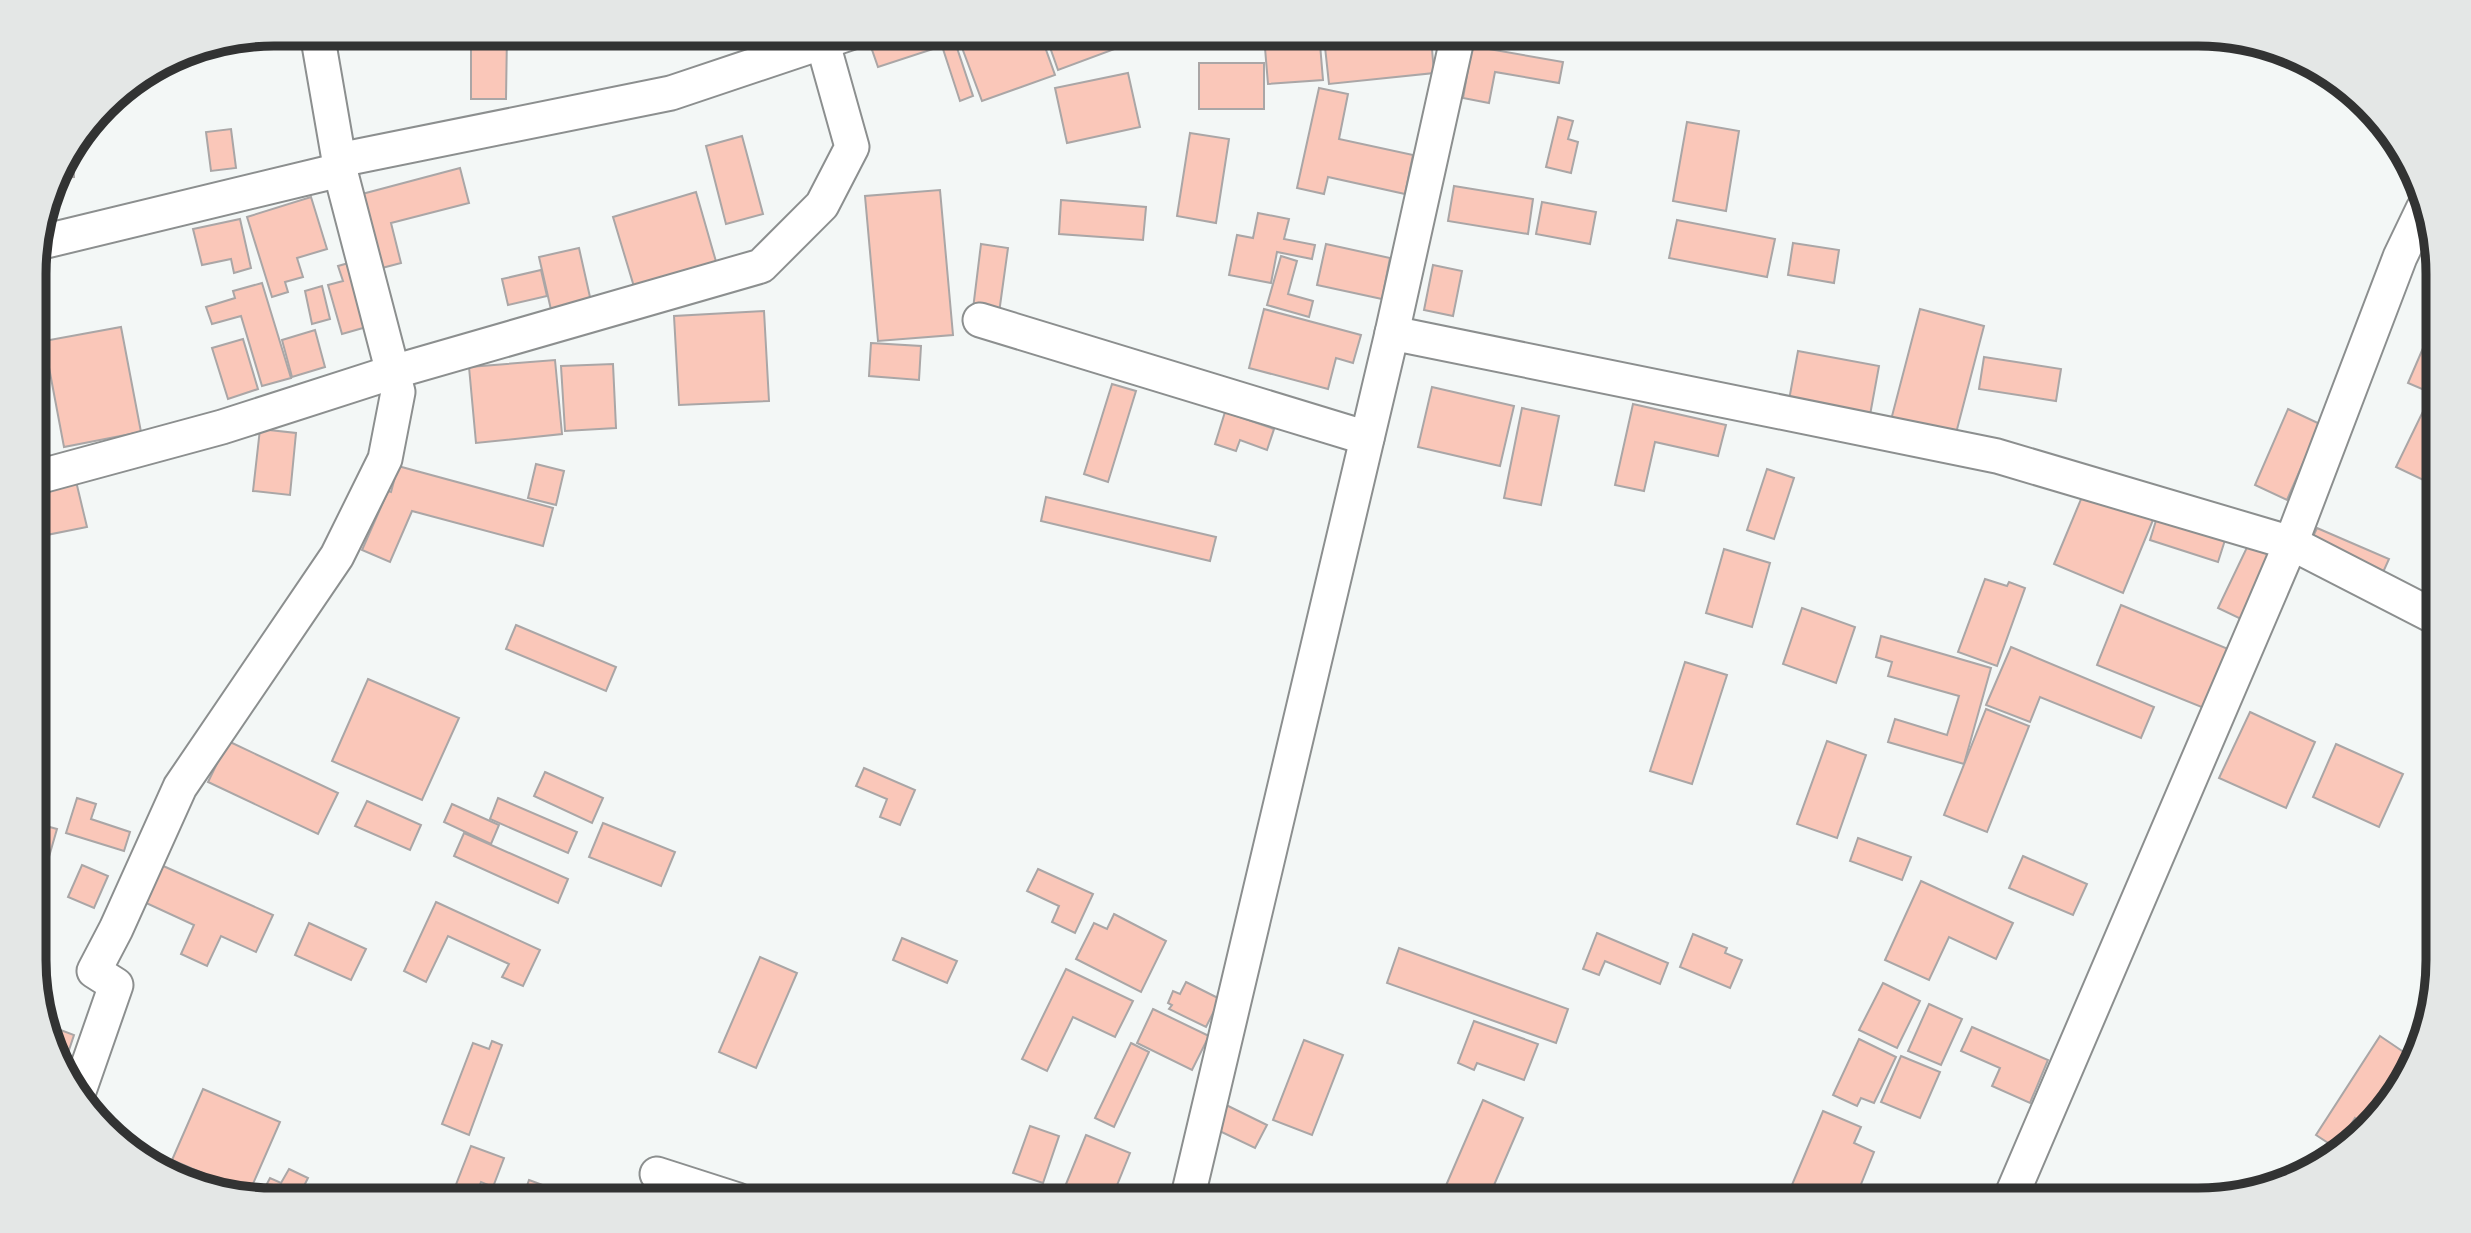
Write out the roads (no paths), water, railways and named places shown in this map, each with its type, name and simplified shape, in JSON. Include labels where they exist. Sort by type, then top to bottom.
[{"type":"street","points":[[82,1082],[116,985],[94,971],[116,929],[180,787],[337,556],[385,459],[398,392],[340,165],[319,46]]},
{"type":"street","points":[[48,240],[340,165],[671,93],[803,46]]},
{"type":"street","points":[[46,475],[222,427],[393,372],[761,267],[822,205],[852,147],[833,46]]},
{"type":"street","points":[[1190,1188],[1392,332],[1457,46]]},
{"type":"street","points":[[2016,1187],[2291,543],[2400,257],[2419,218]]},
{"type":"street","points":[[980,320],[1367,438]]},
{"type":"street","points":[[1392,332],[1997,456],[2291,543],[2426,612]]},
{"type":"street","points":[[657,1174],[700,1188]]}]
